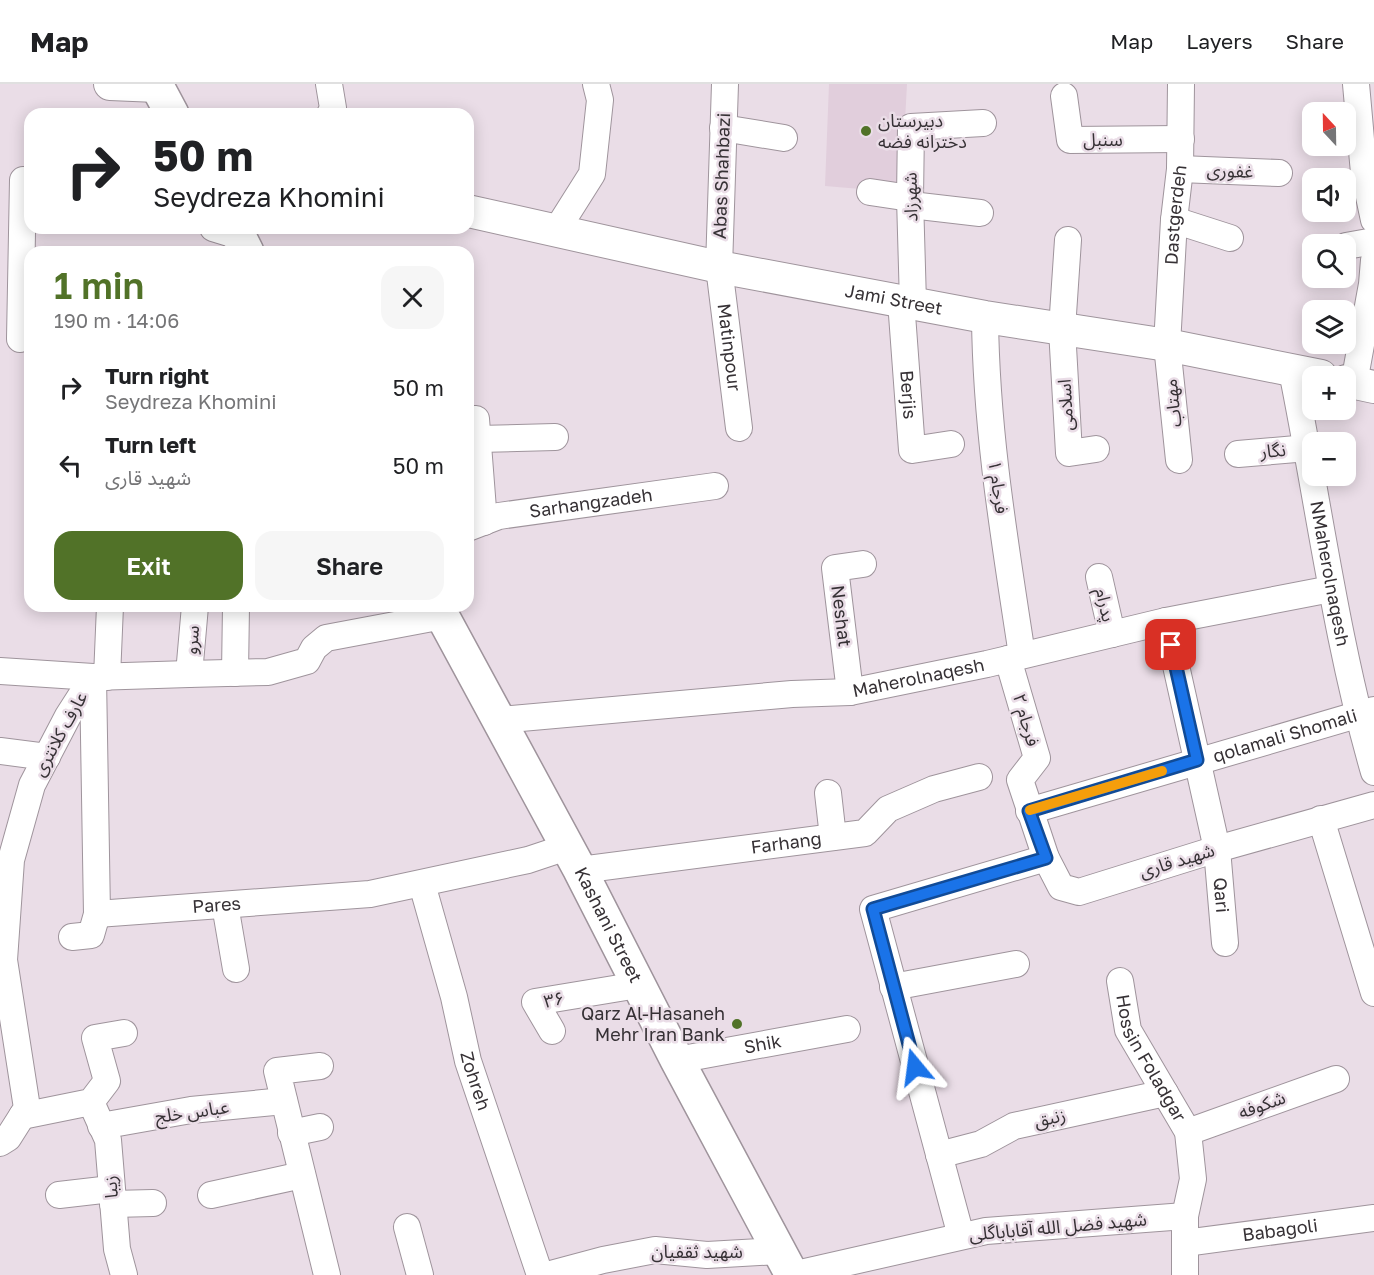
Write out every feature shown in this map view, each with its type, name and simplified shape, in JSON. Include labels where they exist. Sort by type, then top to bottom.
[{"type":"main road","name":"Kashani Street","points":[[441,612],[573,858],[785,1263]]},
{"type":"street","points":[[110,84],[162,95]]},
{"type":"street","points":[[329,84],[333,108]]},
{"type":"street","points":[[556,231],[592,174],[600,100],[596,84]]},
{"type":"street","name":"Abas Shahbazi","points":[[719,267],[724,84]]},
{"type":"street","name":"Dastgerdeh","points":[[1167,345],[1174,220],[1180,169],[1181,84]]},
{"type":"street","points":[[1356,84],[1366,111],[1364,173],[1374,220]]},
{"type":"street","name":"سنبل","points":[[1064,96],[1070,140],[1181,139]]},
{"type":"street","name":"شهرزاد","points":[[907,302],[911,127],[983,123]]},
{"type":"street","points":[[723,128],[784,138]]},
{"type":"street","name":"غفوری","points":[[1180,169],[1280,173]]},
{"type":"street","points":[[17,338],[18,180]]},
{"type":"street","points":[[870,192],[980,213]]},
{"type":"street","name":"Jami Street","points":[[474,212],[719,267],[985,317],[1167,345],[1302,373]]},
{"type":"street","points":[[1174,220],[1230,238]]},
{"type":"street","points":[[1062,329],[1068,240]]},
{"type":"street","points":[[1356,244],[1374,241]]},
{"type":"street","points":[[1358,384],[1374,260]]},
{"type":"street","name":"Matinpour","points":[[719,267],[739,428]]},
{"type":"street","name":"Berjis","points":[[907,302],[912,450],[951,444]]},
{"type":"street","name":"فرجام ۱","points":[[985,317],[985,370],[1015,657]]},
{"type":"street","name":"اسلامی","points":[[1062,329],[1069,453],[1096,449]]},
{"type":"street","name":"مهتاب","points":[[1167,345],[1179,460]]},
{"type":"street","points":[[474,429],[555,437]]},
{"type":"street","name":"نگار","points":[[1238,454],[1302,449]]},
{"type":"street","points":[[474,461],[476,525]]},
{"type":"street","name":"Sarhangzadeh","points":[[476,525],[499,516],[715,486]]},
{"type":"street","name":"NMaherolnaqesh","points":[[1314,486],[1331,589],[1366,712],[1374,772]]},
{"type":"street","name":"Neshat","points":[[850,692],[835,568],[863,564]]},
{"type":"street","name":"پدرام","points":[[1099,577],[1112,634]]},
{"type":"street","name":"Maherolnaqesh","points":[[499,720],[792,694],[850,692],[1015,657],[1166,621],[1331,589]]},
{"type":"street","points":[[72,937],[91,935],[97,914],[100,677],[109,612]]},
{"type":"street","name":"سرو","points":[[189,674],[194,612]]},
{"type":"street","points":[[235,673],[236,612]]},
{"type":"street","name":"عارف کلانتری","points":[[22,1116],[27,1108],[5,993],[4,960],[11,860],[8,840],[32,785],[68,716],[100,677],[268,672],[307,661],[314,648],[326,638],[436,612]]},
{"type":"street","name":"Qari","points":[[1166,621],[1217,849],[1225,943]]},
{"type":"street","name":"فرجام ۲","points":[[1015,657],[1037,758],[1020,780],[1029,811]]},
{"type":"street","points":[[0,671],[100,677]]},
{"type":"street","name":"qolamali Shomali","points":[[1029,811],[1366,712]]},
{"type":"street","points":[[0,751],[47,757]]},
{"type":"street","name":"Farhang","points":[[573,858],[866,833],[888,809],[934,789],[979,777]]},
{"type":"street","points":[[828,793],[833,837]]},
{"type":"street","name":"شهید قاری","points":[[1029,811],[1046,858],[1061,887],[1079,892],[1374,804]]},
{"type":"street","points":[[1321,819],[1374,993]]},
{"type":"street","name":"Pares","points":[[97,914],[370,894],[528,860],[573,858]]},
{"type":"street","points":[[962,1236],[873,909],[1046,858]]},
{"type":"street","name":"Zohreh","points":[[422,884],[454,997],[468,1061],[540,1275]]},
{"type":"street","points":[[225,905],[236,969]]},
{"type":"street","points":[[893,987],[1016,964]]},
{"type":"street","name":"Hossin Foladgar","points":[[1120,981],[1128,1030],[1188,1132],[1193,1179],[1185,1216],[1185,1275]]},
{"type":"street","name":"۳۶","points":[[552,1031],[535,1002],[638,985]]},
{"type":"street","name":"Shik","points":[[677,1060],[848,1029]]},
{"type":"street","points":[[0,1143],[8,1137],[22,1116],[91,1102],[107,1081],[95,1038],[124,1033]]},
{"type":"street","points":[[320,1066],[277,1071],[327,1275]]},
{"type":"street","name":"شکوفه","points":[[1188,1132],[1336,1079]]},
{"type":"street","name":"زنبق","points":[[939,1155],[981,1144],[1014,1126],[1165,1093]]},
{"type":"street","name":"عباس خلج","points":[[101,1126],[191,1110],[284,1101]]},
{"type":"street","name":"زیبا","points":[[91,1102],[108,1140],[117,1249],[124,1275]]},
{"type":"street","points":[[291,1133],[320,1127]]},
{"type":"street","points":[[211,1195],[302,1175]]},
{"type":"street","points":[[59,1195],[112,1196],[153,1203]]},
{"type":"street","name":"شهید فضل الله آقاباباگلی","points":[[785,1263],[986,1231],[1185,1216]]},
{"type":"street","name":"Babagoli","points":[[1185,1243],[1374,1218]]},
{"type":"street","points":[[407,1227],[420,1275]]},
{"type":"street","name":"شهید ثقفیان","points":[[547,1275],[605,1268],[655,1250],[785,1263]]},
{"type":"shaded area","name":"دبیرستان دخترانه فضه","points":[[829,84],[907,84],[902,177],[896,192],[825,186]]},
{"type":"slow traffic","points":[[1030,810],[1162,771]]},
{"type":"place","name":"دبیرستان دخترانه فضه","points":[[866,131]]},
{"type":"place","name":"Qarz Al-Hasaneh Mehr Iran Bank","points":[[737,1024]]},
{"type":"route","points":[[915,1067],[873,909],[1046,858],[1029,811],[1197,760],[1171,645]]}]
